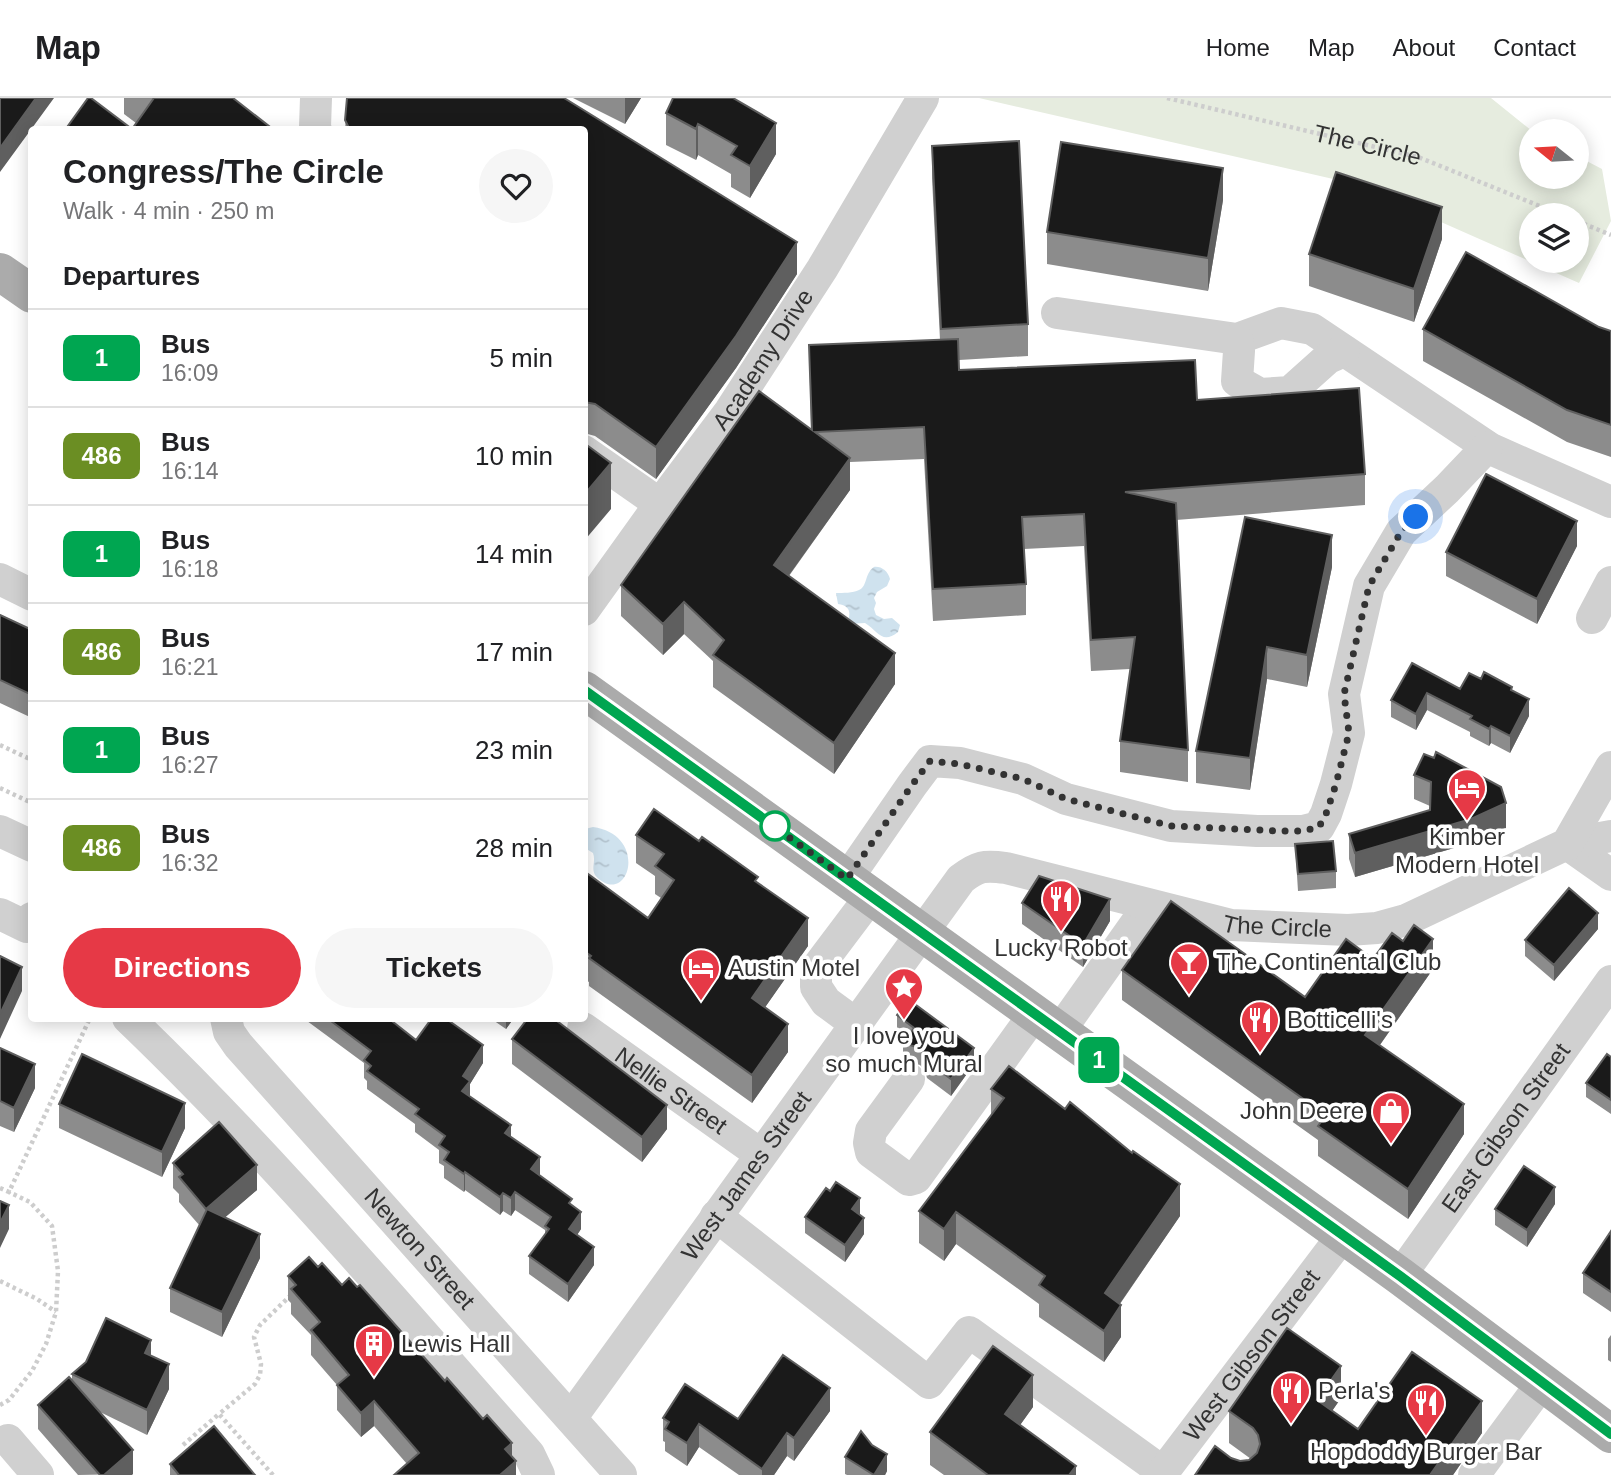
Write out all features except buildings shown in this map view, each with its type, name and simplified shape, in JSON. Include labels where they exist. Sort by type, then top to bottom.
[{"type":"main road","points":[[0,272],[28,292]]},
{"type":"main road","points":[[588,693],[1400,1276],[1611,1434]]},
{"type":"street","name":"Academy Drive","points":[[588,604],[730,411],[815,280],[923,98]]},
{"type":"street","points":[[1057,313],[1237,339],[1281,323],[1312,329],[1487,446],[1611,502]]},
{"type":"street","points":[[1237,339],[1237,381],[1260,394],[1290,392],[1328,358],[1344,351]]},
{"type":"street","points":[[856,1024],[826,1002],[816,987],[816,969],[912,785],[930,761],[960,764],[1023,779],[1066,799],[1171,826],[1280,831],[1303,831],[1319,827],[1336,784],[1349,733],[1344,694],[1369,586],[1401,532],[1447,489],[1487,446]]},
{"type":"street","points":[[588,454],[660,504]]},
{"type":"street","points":[[0,579],[28,593]]},
{"type":"street","points":[[1592,618],[1611,582]]},
{"type":"street","points":[[1611,767],[1567,844],[1611,875]]},
{"type":"street","points":[[0,831],[28,844]]},
{"type":"street","name":"The Circle","points":[[923,934],[961,879],[974,869],[988,866],[1006,868],[1231,925],[1348,930],[1377,928],[1406,920],[1567,844],[1611,835]]},
{"type":"street","points":[[909,1079],[871,1131],[869,1143],[871,1152],[909,1180],[916,1178],[1149,905]]},
{"type":"street","points":[[0,914],[28,925]]},
{"type":"street","name":"West James Street","points":[[571,1418],[760,1154],[923,934]]},
{"type":"street","name":"East Gibson Street","points":[[1400,1276],[1611,981]]},
{"type":"street","points":[[132,1022],[293,1187],[529,1454],[539,1475]]},
{"type":"street","name":"Newton Street","points":[[227,1022],[237,1045],[621,1475]]},
{"type":"street","name":"Nellie Street","points":[[583,1028],[760,1154]]},
{"type":"street","points":[[716,1216],[929,1383],[969,1332],[1162,1474]]},
{"type":"street","name":"West Gibson Street","points":[[1162,1474],[1202,1446],[1343,1235]]},
{"type":"street","points":[[1474,1475],[1542,1383]]},
{"type":"street","points":[[8,1440],[38,1475]]},
{"type":"path","name":"The Circle","points":[[1167,98],[1418,157],[1532,203]]},
{"type":"path","points":[[1589,226],[1611,235]]},
{"type":"path","points":[[0,745],[28,758]]},
{"type":"path","points":[[0,788],[28,801]]},
{"type":"path","points":[[9,1192],[88,1022]]},
{"type":"path","points":[[0,1188],[30,1202],[52,1226],[58,1271],[56,1312],[47,1344],[32,1371],[9,1400],[0,1405]]},
{"type":"path","points":[[0,1281],[37,1299],[56,1312]]},
{"type":"path","points":[[183,1445],[256,1384],[261,1364],[254,1337],[260,1325],[293,1293]]},
{"type":"path","points":[[219,1414],[273,1475]]},
{"type":"shaded area","points":[[979,98],[1491,98],[1519,121],[1519,189],[1589,189],[1589,162],[1602,169],[1611,221],[1589,264],[1589,203],[1519,203],[1519,256],[1355,184]]},
{"type":"shaded area","points":[[1556,273],[1584,273],[1579,283]]},
{"type":"water","points":[[874,567],[884,570],[890,579],[887,586],[877,592],[874,609],[876,615],[884,619],[892,618],[900,625],[893,636],[884,637],[865,623],[847,624],[849,611],[838,604],[836,593],[854,592],[862,588]]},
{"type":"water","points":[[588,828],[610,832],[621,841],[627,852],[628,863],[621,881],[613,885],[603,882],[595,875],[593,853],[588,850]]},
{"type":"bus line","name":"1","points":[[588,693],[1400,1276],[1611,1434]]},
{"type":"place","name":"Kimber Modern Hotel","points":[[1467,822]]},
{"type":"place","name":"Lucky Robot","points":[[1061,933]]},
{"type":"place","name":"The Continental Club","points":[[1189,996]]},
{"type":"place","name":"Austin Motel","points":[[701,1002]]},
{"type":"place","name":"I love you so much Mural","points":[[904,1021]]},
{"type":"place","name":"Botticelli's","points":[[1260,1054]]},
{"type":"place","name":"John Deere","points":[[1391,1145]]},
{"type":"place","name":"Lewis Hall","points":[[374,1378]]},
{"type":"place","name":"Perla's","points":[[1291,1425]]},
{"type":"place","name":"Hopdoddy Burger Bar","points":[[1426,1437]]},
{"type":"route","points":[[775,826],[772,825],[847,879],[930,761],[960,764],[1023,779],[1066,799],[1171,826],[1257,831],[1303,831],[1319,827],[1336,784],[1349,733],[1344,694],[1369,586],[1401,532],[1416,517]]}]
